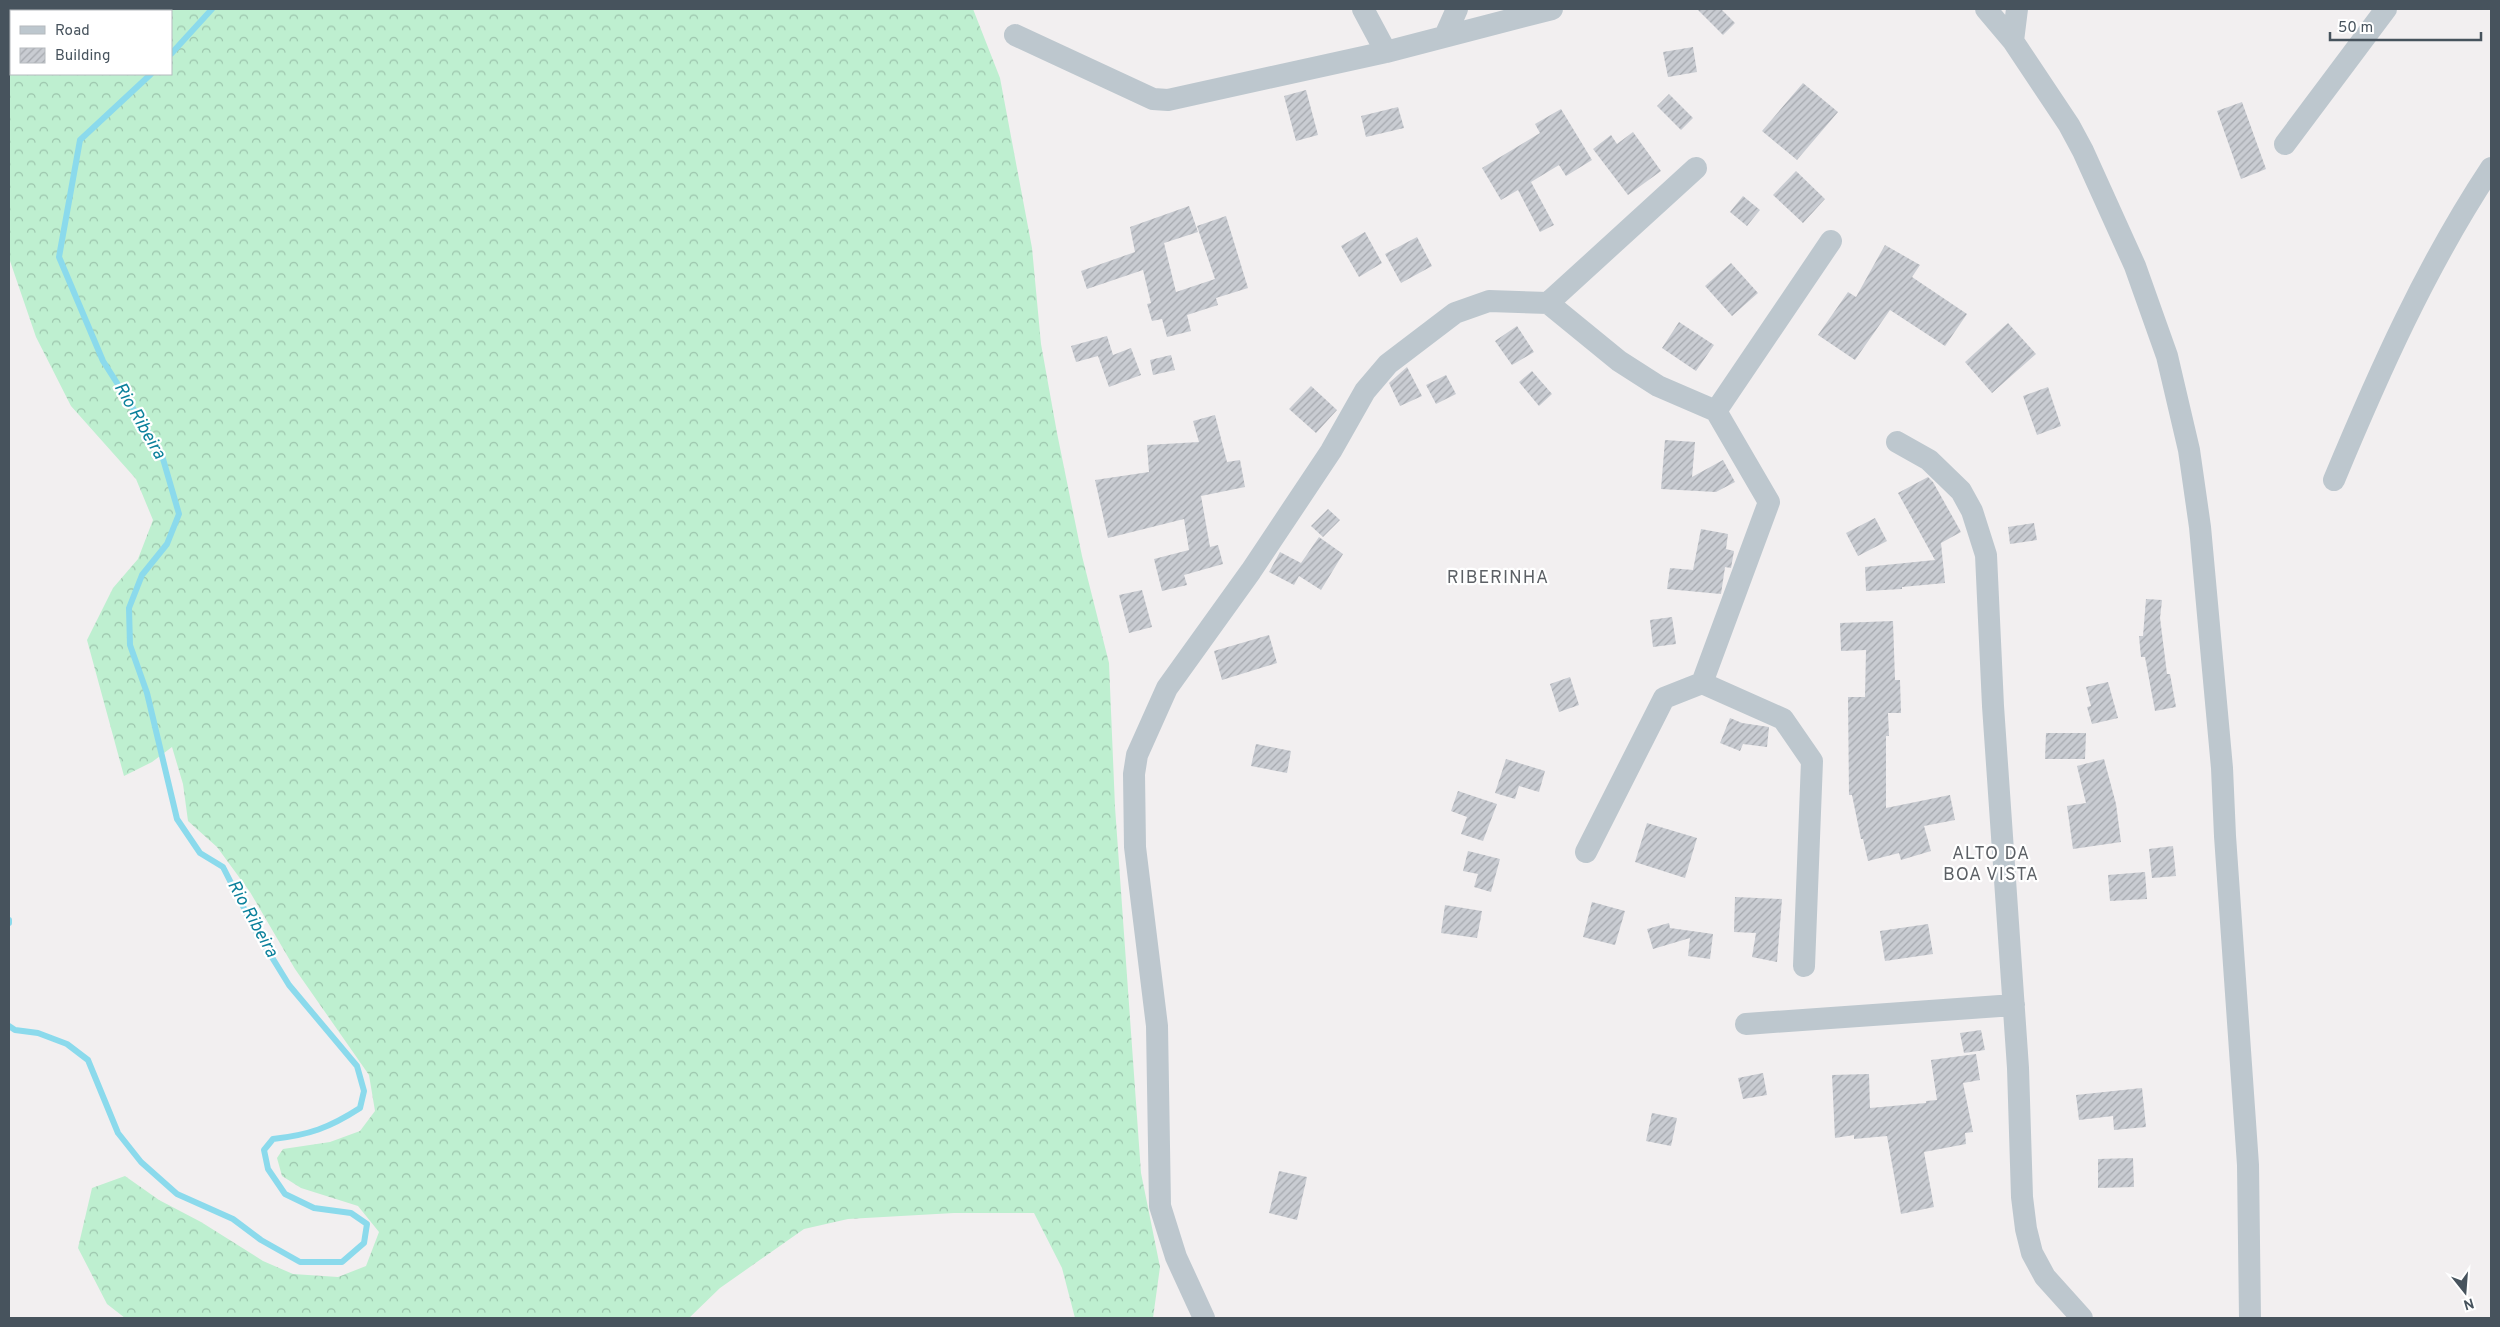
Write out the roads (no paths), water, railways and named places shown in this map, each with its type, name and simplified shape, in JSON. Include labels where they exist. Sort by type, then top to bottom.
[{"type":"street","points":[[1363,9],[1386,52]]},
{"type":"street","points":[[1445,36],[1458,9]]},
{"type":"street","points":[[1015,35],[1153,98],[1168,100],[1386,52],[1552,9]]},
{"type":"street","points":[[1986,9],[2013,41],[2069,125],[2135,266],[2166,356],[2189,450],[2200,527],[2222,768],[2248,1165],[2250,1318]]},
{"type":"street","points":[[2013,41],[2018,9]]},
{"type":"street","points":[[2285,144],[2386,9]]},
{"type":"street","points":[[1548,303],[1696,168]]},
{"type":"street","points":[[2334,480],[2402,322],[2467,205],[2491,168]]},
{"type":"street","points":[[1716,410],[1831,241]]},
{"type":"street","points":[[1204,1318],[1176,1257],[1160,1206],[1157,1026],[1134,847],[1134,774],[1137,755],[1167,688],[1251,571],[1331,451],[1365,391],[1388,364],[1455,313],[1489,301],[1548,303],[1619,361],[1658,386],[1716,410],[1769,502],[1702,683]]},
{"type":"street","points":[[1897,442],[1929,460],[1961,491],[1972,510],[1986,554],[1993,706],[2014,1004],[2022,1197],[2026,1229],[2032,1253],[2045,1277],[2082,1318]]},
{"type":"street","points":[[1586,852],[1664,698],[1702,683],[1783,720],[1812,761],[1804,966]]},
{"type":"street","points":[[1746,1024],[2014,1004]]},
{"type":"waterway","name":"Rio Ribeira","points":[[172,53],[212,9]]},
{"type":"waterway","name":"Rio Ribeira","points":[[9,1026],[15,1030],[38,1033],[67,1044],[88,1060],[118,1133],[141,1162],[177,1194],[233,1219],[261,1240],[300,1262],[342,1262],[364,1243],[367,1224],[351,1213],[314,1208],[285,1194],[268,1169],[264,1150],[273,1139],[308,1133],[338,1121],[360,1108],[364,1091],[357,1066],[289,985],[254,928],[223,867],[200,853],[177,819],[147,693],[130,645],[129,608],[142,575],[167,544],[179,514],[161,452],[103,361],[59,257],[80,140],[150,75]]},
{"type":"district","name":"RIBERINHA","points":[[1498,578]]},
{"type":"district","name":"ALTO DA BOA VISTA","points":[[1991,864]]}]
